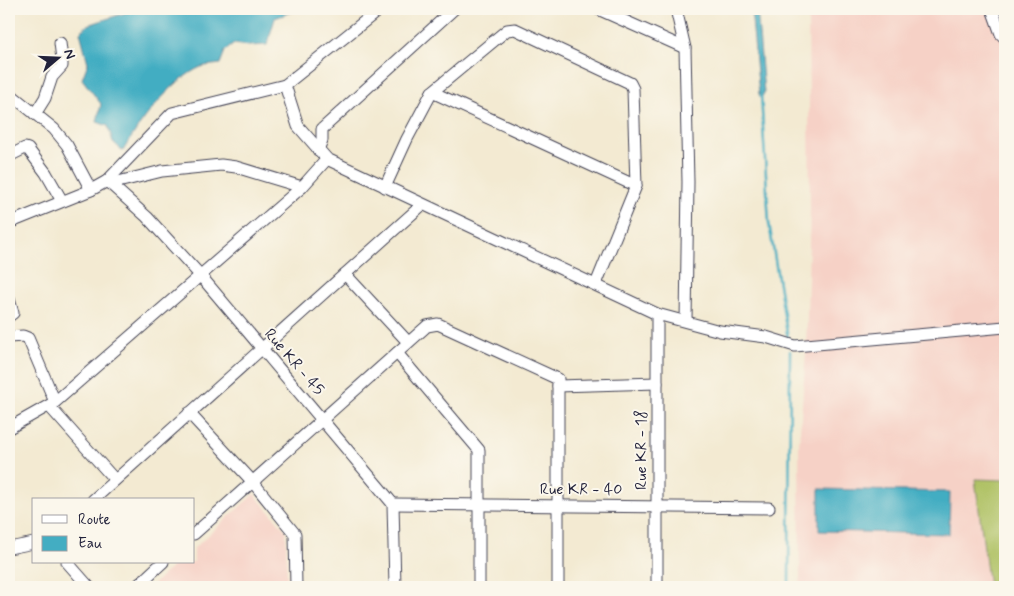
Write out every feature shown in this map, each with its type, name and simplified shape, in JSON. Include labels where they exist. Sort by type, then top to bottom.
[{"type":"street","points":[[108,183],[172,113],[285,86],[380,9]]},
{"type":"street","points":[[318,150],[322,140],[322,129],[454,9]]},
{"type":"street","points":[[598,9],[685,48]]},
{"type":"street","points":[[676,9],[685,48],[688,172],[686,321]]},
{"type":"street","points":[[992,9],[1001,34],[1005,38]]},
{"type":"street","points":[[385,187],[407,139],[432,92],[507,30],[515,29],[632,86],[636,186],[596,284]]},
{"type":"street","points":[[36,114],[45,98],[52,77],[62,66],[60,43]]},
{"type":"street","points":[[285,86],[298,126],[327,159],[657,314],[720,331],[766,337],[795,346],[1005,327]]},
{"type":"street","points":[[432,92],[636,186]]},
{"type":"street","points":[[9,93],[54,129],[67,145],[91,190]]},
{"type":"street","points":[[9,156],[26,148],[28,149],[46,173],[62,201]]},
{"type":"street","points":[[9,428],[52,404],[302,187],[327,159]]},
{"type":"street","points":[[9,223],[108,183],[162,171],[220,165],[236,167],[302,187]]},
{"type":"street","name":"Rue KR - 45","points":[[108,183],[147,217],[200,275],[393,504]]},
{"type":"street","points":[[95,498],[422,205]]},
{"type":"street","points":[[345,274],[408,342]]},
{"type":"street","points":[[9,299],[13,313],[9,316]]},
{"type":"street","name":"Rue KR - 18","points":[[657,314],[657,587]]},
{"type":"street","points":[[195,533],[408,342],[427,326],[438,324],[558,379],[558,587]]},
{"type":"street","points":[[9,337],[23,336],[28,338],[52,404],[115,480]]},
{"type":"street","points":[[397,353],[478,450],[479,587]]},
{"type":"street","points":[[558,386],[657,383]]},
{"type":"street","points":[[189,413],[252,481],[295,534],[296,587]]},
{"type":"street","points":[[393,504],[395,587]]},
{"type":"street","name":"Rue KR - 40","points":[[393,504],[769,508]]},
{"type":"street","points":[[9,548],[32,543]]},
{"type":"street","points":[[69,564],[89,587]]},
{"type":"street","points":[[136,587],[161,564]]},
{"type":"shaded area","points":[[808,9],[1005,9],[1005,587],[800,587],[799,445],[806,353],[810,208]]},
{"type":"shaded area","points":[[254,494],[286,531],[287,587],[150,587],[176,564],[195,564],[195,547]]},
{"type":"green space","points":[[975,479],[1005,480],[1005,587],[989,587]]},
{"type":"water","points":[[137,9],[300,9],[275,18],[267,45],[249,46],[234,44],[225,51],[220,64],[201,67],[178,82],[157,103],[123,151],[113,142],[108,126],[97,122],[101,104],[82,79],[88,63],[80,32],[88,25]]},
{"type":"water","points":[[751,9],[757,9],[764,93],[761,98],[759,94]]},
{"type":"water","points":[[819,489],[950,492],[949,534],[819,531]]},
{"type":"waterway","points":[[761,95],[769,223],[788,339]]},
{"type":"waterway","points":[[789,587],[790,351]]}]
